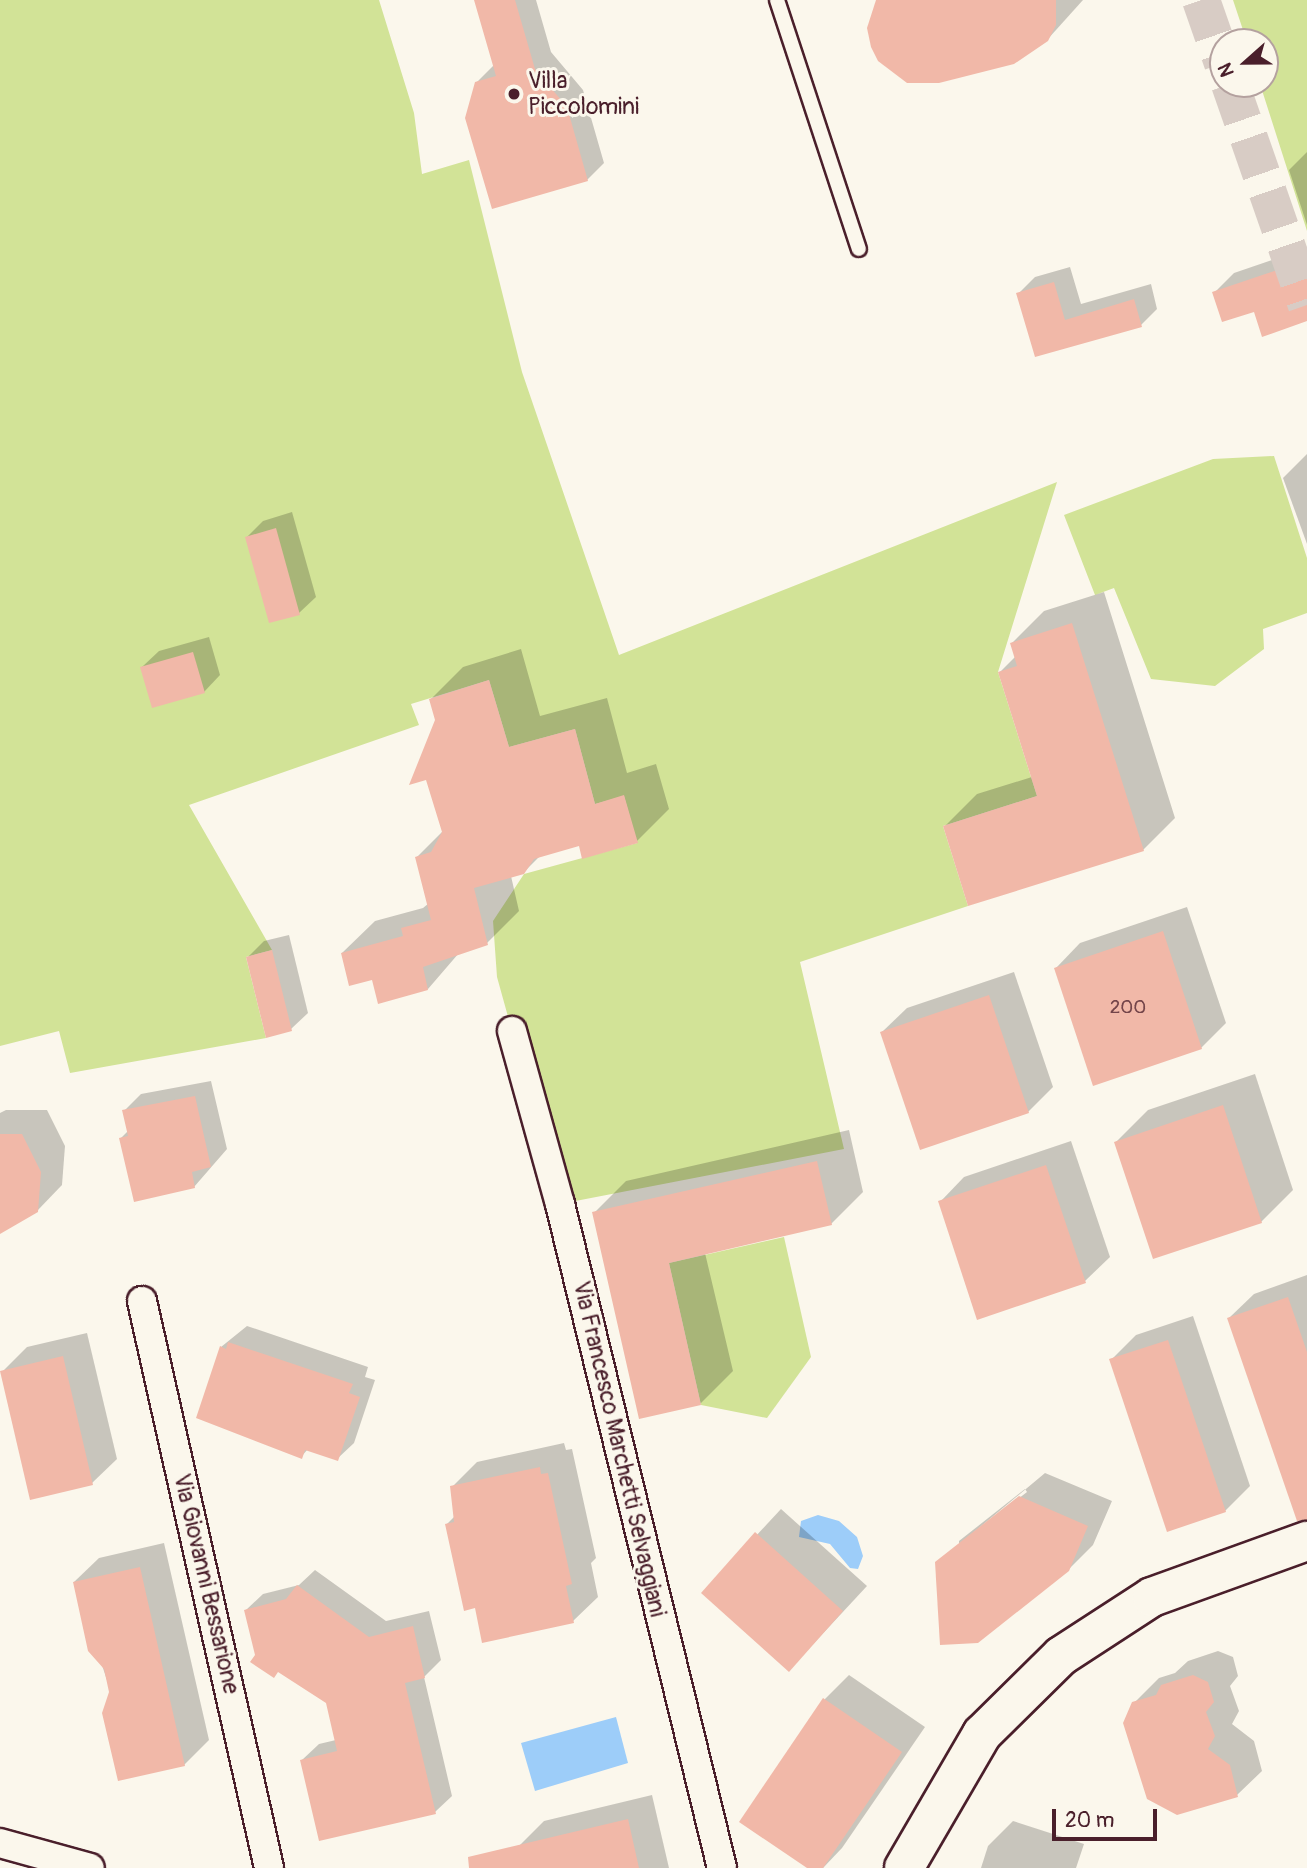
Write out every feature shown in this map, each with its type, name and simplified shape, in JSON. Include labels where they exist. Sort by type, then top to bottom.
[{"type":"main road","points":[[904,1868],[982,1734],[1061,1656],[1152,1597],[1307,1541]]},
{"type":"street","name":"Via Francesco Marchetti Selvaggiani","points":[[512,1031],[560,1205],[722,1868]]},
{"type":"street","name":"Via Giovanni Bessarione","points":[[142,1301],[270,1868]]},
{"type":"street","points":[[0,1843],[90,1868]]},
{"type":"lane","points":[[777,0],[859,249]]},
{"type":"green space","points":[[0,0],[379,0],[414,113],[422,174],[469,160],[522,372],[619,655],[1057,482],[998,672],[1037,796],[943,826],[968,906],[800,962],[844,1149],[560,1204],[497,977],[493,921],[524,874],[637,843],[624,796],[595,804],[575,729],[509,747],[489,680],[411,704],[419,725],[189,805],[272,950],[246,957],[266,1038],[70,1073],[59,1031],[0,1046]]},
{"type":"green space","points":[[1233,0],[1307,0],[1307,231],[1264,98],[1279,98],[1279,28],[1242,28]]},
{"type":"green space","points":[[1274,456],[1307,558],[1307,613],[1263,629],[1264,649],[1215,686],[1151,679],[1114,588],[1095,595],[1064,515],[1213,459]]},
{"type":"green space","points":[[784,1237],[811,1357],[767,1418],[701,1405],[669,1263]]},
{"type":"water","points":[[818,1515],[839,1521],[857,1537],[863,1556],[858,1569],[850,1568],[830,1544],[799,1537],[801,1521]]},
{"type":"water","points":[[616,1717],[628,1763],[535,1791],[521,1743]]},
{"type":"building","name":"Villa Piccolomini","points":[[474,0],[515,0],[535,69],[567,107],[588,181],[492,209],[465,118],[475,82],[496,76]]},
{"type":"building","points":[[876,0],[1056,0],[1056,25],[1048,41],[1014,64],[939,83],[907,83],[878,61],[871,47],[867,28]]},
{"type":"building","points":[[1307,260],[1307,321],[1262,337],[1254,312],[1222,322],[1212,292]]},
{"type":"building","points":[[1054,282],[1065,320],[1134,299],[1142,327],[1035,357],[1016,293]]},
{"type":"building","points":[[276,528],[300,615],[269,623],[245,537]]},
{"type":"building","points":[[1072,623],[1144,851],[968,906],[943,826],[1037,796],[998,672],[1017,666],[1010,643]]},
{"type":"building","points":[[193,652],[205,693],[152,708],[140,667]]},
{"type":"building","points":[[489,680],[509,747],[575,729],[595,804],[624,795],[638,843],[582,859],[579,846],[534,859],[524,874],[474,888],[488,945],[423,967],[428,990],[378,1004],[372,980],[349,986],[341,953],[403,936],[401,928],[431,920],[415,857],[431,852],[442,832],[426,780],[409,785],[435,720],[429,699]]},
{"type":"building","points":[[1163,931],[1202,1049],[1093,1086],[1054,968]]},
{"type":"building","points":[[272,950],[292,1031],[266,1038],[246,957]]},
{"type":"building","points":[[989,995],[1029,1113],[920,1150],[880,1032]]},
{"type":"building","points":[[195,1096],[211,1167],[192,1172],[195,1188],[134,1202],[119,1138],[128,1136],[122,1110]]},
{"type":"building","points":[[1223,1105],[1262,1223],[1153,1259],[1114,1142]]},
{"type":"building","points":[[0,1134],[22,1134],[41,1172],[38,1212],[0,1234]]},
{"type":"building","points":[[817,1161],[832,1225],[669,1263],[701,1405],[639,1419],[592,1212]]},
{"type":"building","points":[[1046,1165],[1086,1283],[977,1320],[938,1201]]},
{"type":"building","points":[[1288,1297],[1307,1352],[1307,1520],[1297,1521],[1227,1318]]},
{"type":"building","points":[[1168,1340],[1226,1512],[1167,1532],[1109,1359]]},
{"type":"building","points":[[228,1342],[353,1384],[349,1393],[360,1397],[338,1461],[305,1450],[302,1459],[196,1418],[220,1346],[226,1349]]},
{"type":"building","points":[[63,1356],[93,1485],[30,1500],[0,1371]]},
{"type":"building","points":[[540,1467],[541,1474],[548,1473],[572,1584],[566,1586],[574,1623],[482,1643],[475,1608],[464,1611],[445,1524],[454,1522],[450,1486]]},
{"type":"building","points":[[1019,1496],[1088,1526],[1069,1571],[978,1643],[940,1645],[935,1562]]},
{"type":"building","points":[[755,1532],[843,1611],[789,1672],[701,1593]]},
{"type":"building","points":[[140,1567],[185,1766],[118,1781],[102,1713],[109,1692],[104,1669],[88,1651],[73,1582]]},
{"type":"building","points":[[297,1585],[369,1637],[413,1626],[425,1678],[405,1683],[436,1814],[319,1841],[300,1760],[337,1751],[326,1703],[278,1672],[274,1678],[250,1662],[255,1655],[244,1610],[286,1599]]},
{"type":"building","points":[[1193,1675],[1208,1682],[1214,1702],[1206,1712],[1215,1736],[1208,1749],[1230,1765],[1238,1797],[1177,1815],[1147,1799],[1123,1723],[1132,1702],[1156,1695],[1161,1685]]},
{"type":"building","points":[[823,1698],[902,1752],[823,1868],[807,1868],[739,1822]]},
{"type":"building","points":[[628,1819],[639,1868],[469,1868],[468,1857]]},
{"type":"tunnel","points":[[1201,0],[1211,28]]},
{"type":"tunnel","points":[[1235,98],[1307,305]]},
{"type":"place","name":"Villa Piccolomini","points":[[514,94]]}]
